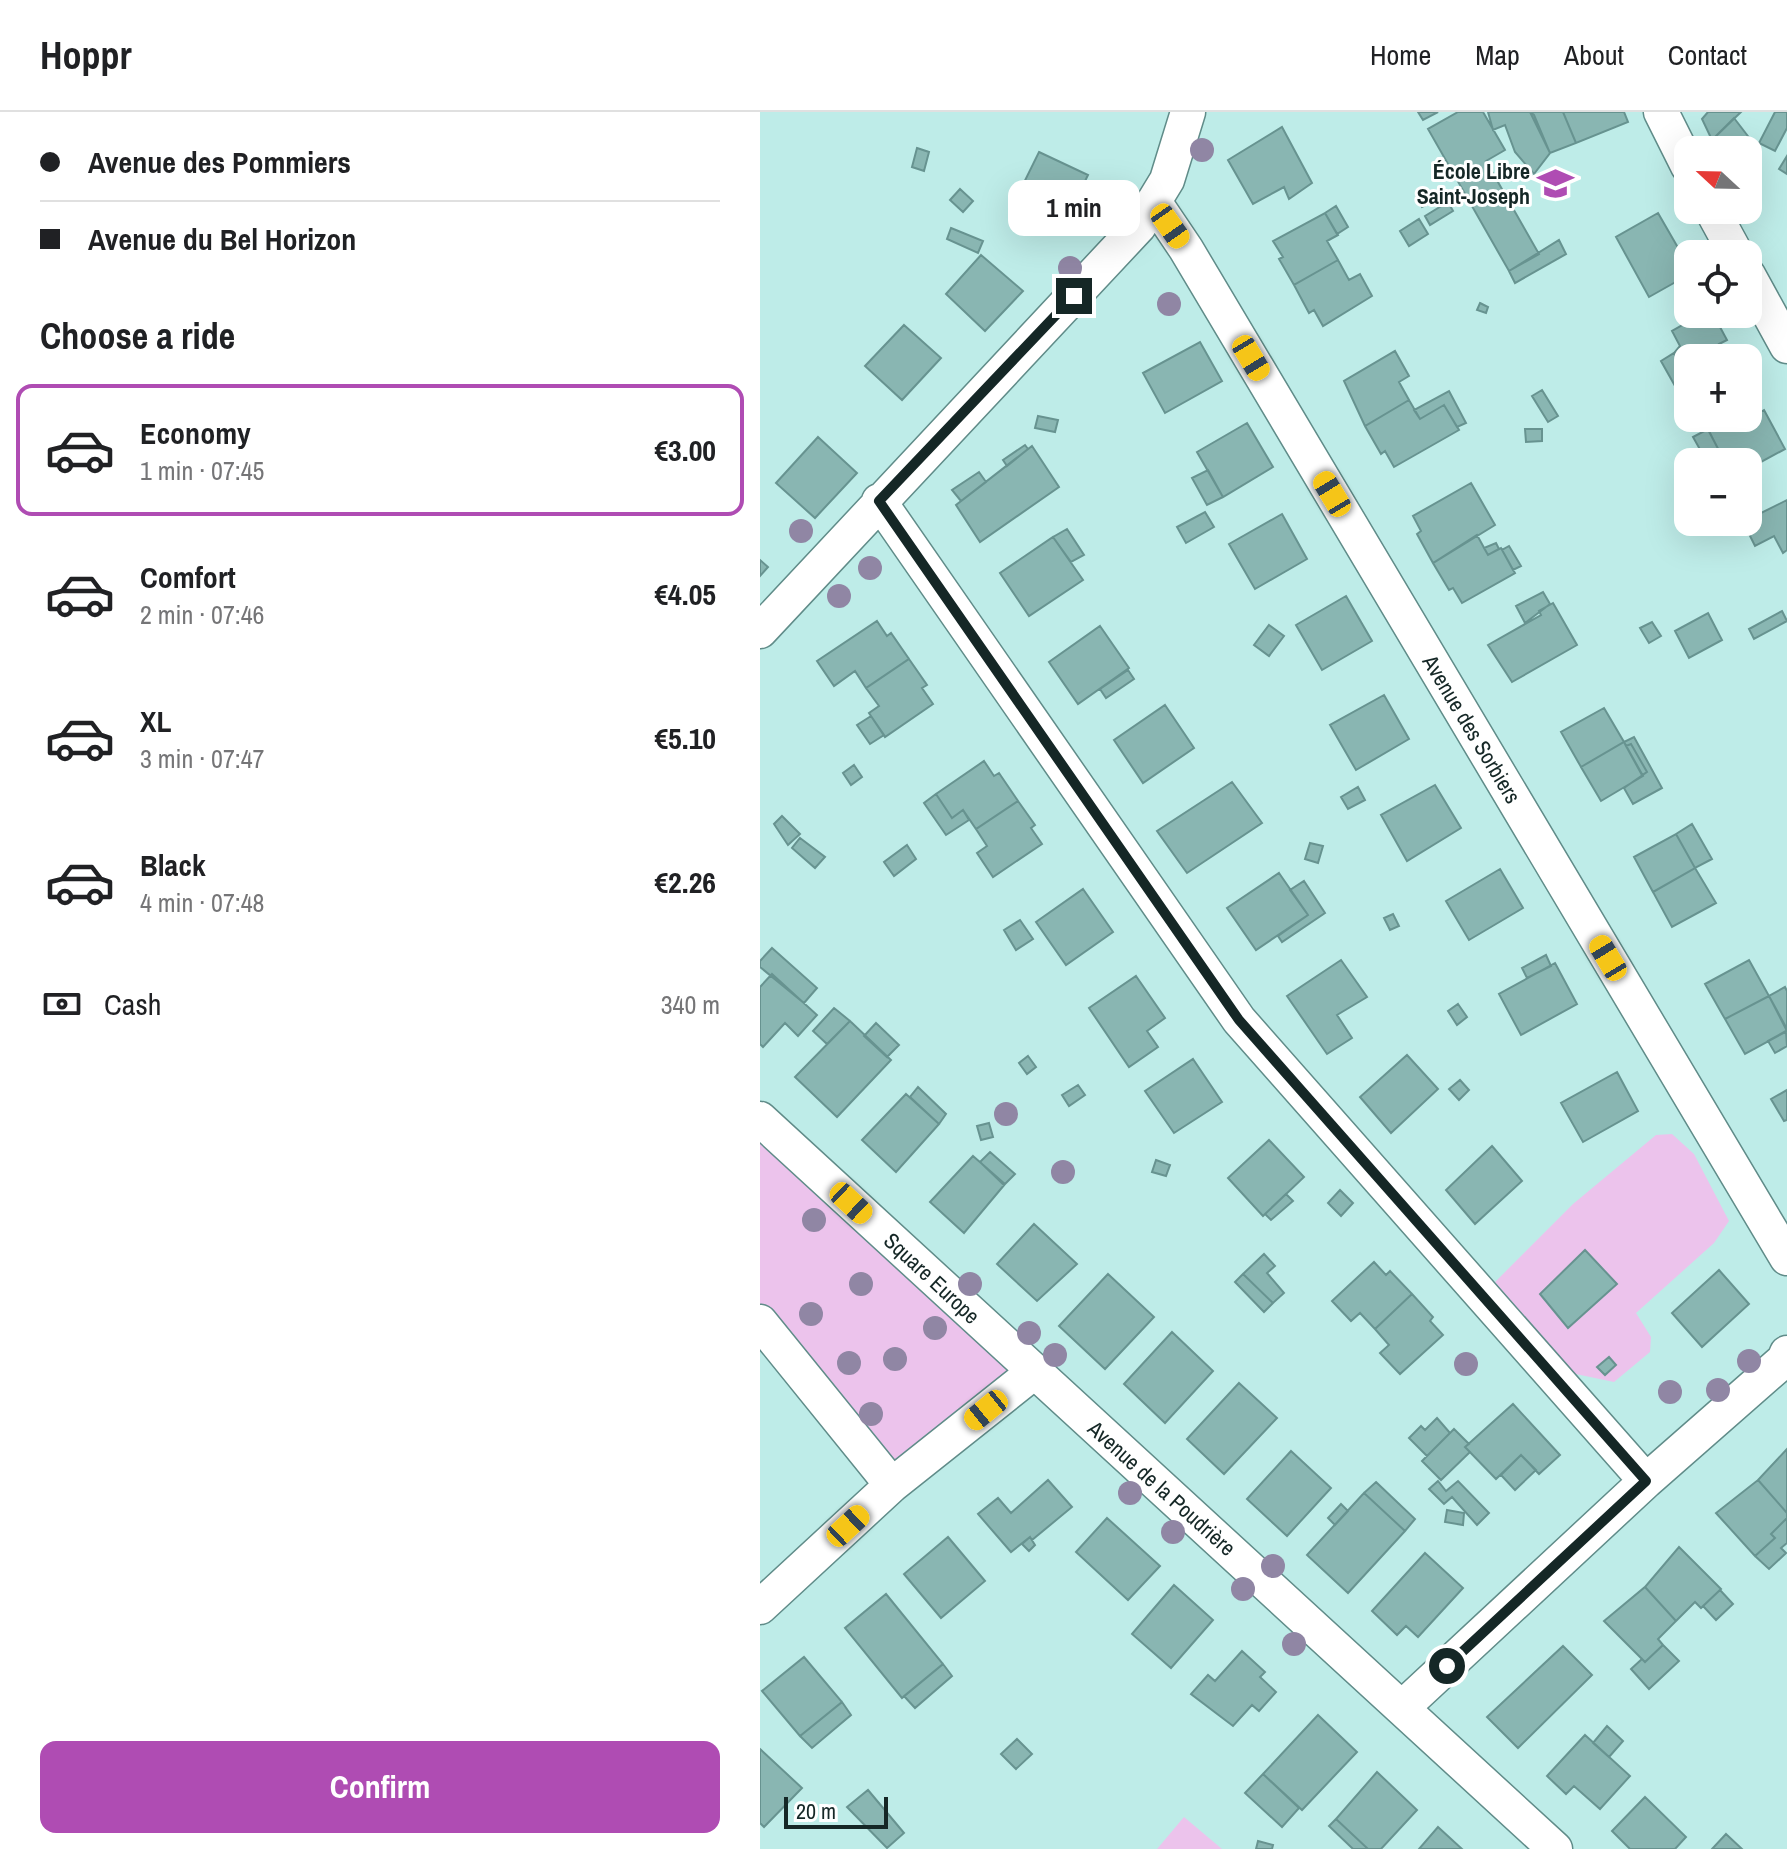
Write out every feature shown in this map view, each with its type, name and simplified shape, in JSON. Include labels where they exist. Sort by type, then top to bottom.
[{"type":"street","points":[[760,631],[1118,250],[1155,203],[1167,180],[1188,112]]},
{"type":"street","points":[[1661,112],[1674,138]]},
{"type":"street","name":"Avenue des Sorbiers","points":[[1155,203],[1194,262],[1787,1258]]},
{"type":"street","points":[[1762,300],[1787,346]]},
{"type":"street","points":[[879,501],[1239,1020],[1646,1481]]},
{"type":"street","name":"Square Europe","points":[[760,1119],[1034,1372]]},
{"type":"street","points":[[760,1322],[892,1485]]},
{"type":"street","points":[[1403,1707],[1646,1481],[1784,1360],[1787,1353]]},
{"type":"street","points":[[760,1607],[892,1485],[1034,1372]]},
{"type":"street","name":"Avenue de la Poudrière","points":[[1034,1372],[1555,1849]]},
{"type":"shaded area","points":[[760,1119],[1034,1372],[892,1485],[760,1323]]},
{"type":"shaded area","points":[[1672,1134],[1694,1154],[1729,1221],[1714,1243],[1636,1313],[1651,1337],[1650,1352],[1614,1382],[1571,1373],[1495,1282],[1573,1204],[1656,1135]]},
{"type":"shaded area","points":[[1184,1817],[1222,1849],[1157,1849]]},
{"type":"building","points":[[1418,112],[1438,112],[1423,120]]},
{"type":"building","points":[[1458,112],[1483,112],[1505,150],[1486,161],[1539,254],[1509,271],[1428,129]]},
{"type":"building","points":[[1488,112],[1530,112],[1534,115],[1550,153],[1534,174],[1515,152],[1505,125],[1493,130]]},
{"type":"building","points":[[1530,112],[1563,112],[1576,143],[1550,153]]},
{"type":"building","points":[[1563,112],[1624,112],[1628,122],[1576,143]]},
{"type":"building","points":[[1708,112],[1741,112],[1716,136],[1710,136],[1702,119]]},
{"type":"building","points":[[1775,112],[1787,112],[1787,128],[1775,151],[1762,144],[1762,137]]},
{"type":"building","points":[[1734,118],[1748,136],[1716,136]]},
{"type":"building","points":[[1282,127],[1312,183],[1289,199],[1284,187],[1253,204],[1228,160]]},
{"type":"building","points":[[917,148],[929,152],[924,171],[912,167]]},
{"type":"building","points":[[1039,152],[1088,175],[1061,231],[1012,207]]},
{"type":"building","points":[[1787,156],[1787,174],[1779,169]]},
{"type":"building","points":[[960,189],[973,201],[963,212],[950,200]]},
{"type":"building","points":[[1425,193],[1430,203],[1422,207],[1417,197]]},
{"type":"building","points":[[1448,202],[1453,211],[1430,225],[1425,216]]},
{"type":"building","points":[[1336,206],[1348,227],[1337,234],[1325,213]]},
{"type":"building","points":[[1325,213],[1338,235],[1327,241],[1338,260],[1294,285],[1273,241]]},
{"type":"building","points":[[1658,213],[1674,241],[1674,283],[1649,297],[1616,237]]},
{"type":"building","points":[[1419,219],[1428,234],[1409,246],[1400,231]]},
{"type":"building","points":[[951,228],[983,241],[978,253],[947,239]]},
{"type":"building","points":[[1559,240],[1566,254],[1515,283],[1509,271]]},
{"type":"building","points":[[981,255],[1023,291],[985,331],[946,294]]},
{"type":"building","points":[[1338,260],[1349,280],[1360,274],[1372,296],[1323,326],[1314,310],[1309,313],[1294,285]]},
{"type":"building","points":[[1480,303],[1488,307],[1486,313],[1477,310]]},
{"type":"building","points":[[904,325],[941,358],[902,400],[865,366]]},
{"type":"building","points":[[1677,328],[1721,328],[1727,340],[1719,344],[1679,344],[1672,331]]},
{"type":"building","points":[[1200,342],[1222,381],[1165,413],[1143,373]]},
{"type":"building","points":[[1395,351],[1409,376],[1399,382],[1409,400],[1365,426],[1344,381]]},
{"type":"building","points":[[1674,353],[1674,384],[1661,361]]},
{"type":"building","points":[[1542,390],[1558,416],[1548,422],[1532,396]]},
{"type":"building","points":[[1449,391],[1466,423],[1457,427],[1444,405],[1420,419],[1414,410]]},
{"type":"building","points":[[1409,400],[1420,419],[1444,405],[1459,430],[1394,467],[1385,451],[1381,454],[1365,426]]},
{"type":"building","points":[[1762,411],[1785,449],[1762,461],[1762,448],[1718,448],[1709,432],[1762,432]]},
{"type":"building","points":[[1038,416],[1058,420],[1055,432],[1035,428]]},
{"type":"building","points":[[1247,423],[1273,467],[1223,497],[1197,452]]},
{"type":"building","points":[[1525,429],[1542,429],[1542,441],[1526,442]]},
{"type":"building","points":[[1710,432],[1718,448],[1699,448],[1693,437]]},
{"type":"building","points":[[818,437],[857,473],[815,518],[776,483]]},
{"type":"building","points":[[1025,445],[1028,449],[1007,466],[1003,460]]},
{"type":"building","points":[[1032,446],[1059,487],[980,542],[956,505]]},
{"type":"building","points":[[1208,470],[1223,497],[1207,505],[1192,478]]},
{"type":"building","points":[[979,472],[986,482],[961,501],[952,490]]},
{"type":"building","points":[[1471,483],[1495,525],[1433,563],[1417,534],[1421,531],[1413,516]]},
{"type":"building","points":[[1787,500],[1787,550],[1783,553],[1774,536],[1755,546],[1750,536],[1762,536],[1762,512]]},
{"type":"building","points":[[1205,512],[1214,527],[1186,543],[1177,527]]},
{"type":"building","points":[[1282,514],[1307,559],[1255,589],[1229,544]]},
{"type":"building","points":[[1067,529],[1084,555],[1071,562],[1053,537]]},
{"type":"building","points":[[1477,535],[1488,555],[1501,548],[1515,573],[1462,603],[1453,588],[1449,590],[1433,563]]},
{"type":"building","points":[[1053,537],[1083,580],[1029,616],[1000,573]]},
{"type":"building","points":[[1496,543],[1499,549],[1488,555],[1484,548]]},
{"type":"building","points":[[1509,546],[1521,566],[1513,570],[1502,550]]},
{"type":"building","points":[[760,560],[768,567],[760,576]]},
{"type":"building","points":[[1543,592],[1550,604],[1525,623],[1516,606]]},
{"type":"building","points":[[1346,596],[1372,641],[1322,670],[1296,625]]},
{"type":"building","points":[[1553,603],[1577,645],[1512,682],[1488,645],[1541,615],[1539,611]]},
{"type":"building","points":[[1782,611],[1787,621],[1754,639],[1749,629]]},
{"type":"building","points":[[1708,613],[1722,640],[1689,658],[1675,631]]},
{"type":"building","points":[[877,621],[887,636],[891,633],[909,659],[866,688],[855,671],[834,686],[817,661]]},
{"type":"building","points":[[1652,622],[1661,636],[1649,643],[1640,628]]},
{"type":"building","points":[[1269,625],[1284,636],[1269,656],[1254,645]]},
{"type":"building","points":[[1100,626],[1129,668],[1078,704],[1049,662]]},
{"type":"building","points":[[909,659],[927,685],[922,688],[933,704],[885,737],[869,713],[879,706],[866,688]]},
{"type":"building","points":[[1128,670],[1134,679],[1106,698],[1100,689]]},
{"type":"building","points":[[1384,695],[1409,739],[1356,770],[1330,725]]},
{"type":"building","points":[[1165,705],[1194,748],[1143,783],[1114,740]]},
{"type":"building","points":[[1604,708],[1624,742],[1581,767],[1561,732]]},
{"type":"building","points":[[871,716],[884,735],[870,744],[857,725]]},
{"type":"building","points":[[1634,737],[1662,788],[1633,804],[1624,788],[1647,772],[1631,744],[1626,746],[1624,742]]},
{"type":"building","points":[[1624,742],[1643,776],[1601,801],[1581,767]]},
{"type":"building","points":[[1631,744],[1647,772],[1642,775],[1626,746]]},
{"type":"building","points":[[984,761],[994,776],[999,773],[1018,801],[976,829],[963,810],[952,818],[936,794]]},
{"type":"building","points":[[854,765],[862,777],[851,785],[843,773]]},
{"type":"building","points":[[1232,782],[1262,823],[1187,873],[1157,831]]},
{"type":"building","points":[[1435,785],[1461,828],[1407,861],[1381,815]]},
{"type":"building","points":[[1358,787],[1365,800],[1348,809],[1341,797]]},
{"type":"building","points":[[936,794],[952,818],[963,810],[969,820],[946,835],[924,803]]},
{"type":"building","points":[[1018,801],[1035,825],[1031,828],[1042,844],[993,877],[977,853],[987,846],[976,829]]},
{"type":"building","points":[[782,816],[800,834],[788,845],[774,824]]},
{"type":"building","points":[[1692,824],[1712,859],[1695,868],[1676,834]]},
{"type":"building","points":[[1676,834],[1695,868],[1653,892],[1634,857]]},
{"type":"building","points":[[800,838],[825,857],[815,868],[792,848]]},
{"type":"building","points":[[1310,843],[1323,846],[1318,863],[1305,859]]},
{"type":"building","points":[[907,845],[916,859],[894,876],[884,862]]},
{"type":"building","points":[[1695,868],[1716,903],[1672,927],[1653,892]]},
{"type":"building","points":[[1500,869],[1523,908],[1469,940],[1446,901]]},
{"type":"building","points":[[1279,873],[1308,915],[1256,950],[1227,908]]},
{"type":"building","points":[[1304,881],[1325,913],[1282,942],[1278,936],[1308,915],[1290,890]]},
{"type":"building","points":[[1083,889],[1113,932],[1066,965],[1036,922]]},
{"type":"building","points":[[1393,914],[1399,926],[1390,930],[1384,918]]},
{"type":"building","points":[[1020,920],[1033,939],[1016,950],[1004,930]]},
{"type":"building","points":[[772,948],[817,988],[804,1003],[760,967],[760,961]]},
{"type":"building","points":[[1546,955],[1551,966],[1527,978],[1522,968]]},
{"type":"building","points":[[1341,960],[1367,997],[1337,1015],[1352,1038],[1327,1054],[1287,996]]},
{"type":"building","points":[[1749,960],[1769,996],[1725,1019],[1705,984]]},
{"type":"building","points":[[1555,963],[1577,1004],[1521,1035],[1499,994]]},
{"type":"building","points":[[772,974],[817,1015],[798,1036],[785,1023],[763,1047],[760,1044],[760,987]]},
{"type":"building","points":[[1136,976],[1165,1018],[1147,1031],[1158,1047],[1129,1067],[1089,1008]]},
{"type":"building","points":[[1785,987],[1787,991],[1787,1029],[1769,996]]},
{"type":"building","points":[[1769,996],[1787,1031],[1745,1054],[1725,1019]]},
{"type":"building","points":[[1458,1004],[1467,1017],[1457,1025],[1448,1011]]},
{"type":"building","points":[[834,1008],[850,1021],[827,1044],[813,1031]]},
{"type":"building","points":[[850,1021],[891,1060],[837,1117],[795,1077]]},
{"type":"building","points":[[876,1023],[899,1045],[887,1057],[864,1036]]},
{"type":"building","points":[[1786,1031],[1787,1046],[1775,1053],[1768,1041]]},
{"type":"building","points":[[1407,1055],[1438,1089],[1391,1133],[1360,1097]]},
{"type":"building","points":[[1028,1056],[1036,1067],[1027,1074],[1019,1063]]},
{"type":"building","points":[[1193,1059],[1222,1102],[1174,1133],[1145,1091]]},
{"type":"building","points":[[1617,1072],[1638,1111],[1583,1142],[1561,1103]]},
{"type":"building","points":[[1460,1080],[1469,1090],[1459,1100],[1449,1089]]},
{"type":"building","points":[[1078,1085],[1085,1095],[1069,1106],[1062,1095]]},
{"type":"building","points":[[918,1087],[946,1114],[939,1124],[910,1097]]},
{"type":"building","points":[[1787,1090],[1787,1120],[1784,1121],[1771,1099]]},
{"type":"building","points":[[906,1094],[939,1124],[896,1172],[862,1140]]},
{"type":"building","points":[[989,1123],[993,1137],[981,1140],[977,1126]]},
{"type":"building","points":[[1269,1140],[1304,1177],[1263,1216],[1228,1178]]},
{"type":"building","points":[[1492,1146],[1522,1181],[1475,1224],[1446,1190]]},
{"type":"building","points":[[990,1152],[1015,1174],[1004,1185],[980,1162]]},
{"type":"building","points":[[973,1156],[1005,1184],[964,1233],[930,1202]]},
{"type":"building","points":[[1156,1160],[1170,1165],[1166,1176],[1152,1172]]},
{"type":"building","points":[[1340,1190],[1353,1203],[1341,1216],[1328,1203]]},
{"type":"building","points":[[1286,1194],[1293,1201],[1271,1220],[1265,1214]]},
{"type":"building","points":[[1034,1224],[1077,1264],[1037,1301],[997,1264]]},
{"type":"building","points":[[1585,1250],[1617,1284],[1568,1328],[1540,1294]]},
{"type":"building","points":[[1264,1254],[1275,1266],[1267,1273],[1284,1293],[1273,1303],[1243,1274]]},
{"type":"building","points":[[1374,1262],[1386,1275],[1390,1271],[1412,1294],[1375,1329],[1360,1313],[1351,1321],[1332,1301]]},
{"type":"building","points":[[1719,1270],[1749,1304],[1702,1347],[1672,1313]]},
{"type":"building","points":[[1108,1274],[1154,1317],[1105,1369],[1059,1326]]},
{"type":"building","points":[[1243,1274],[1273,1303],[1264,1312],[1235,1282]]},
{"type":"building","points":[[1412,1294],[1433,1317],[1430,1321],[1443,1335],[1400,1374],[1380,1353],[1389,1345],[1375,1329]]},
{"type":"building","points":[[1172,1332],[1213,1371],[1165,1423],[1124,1384]]},
{"type":"building","points":[[1609,1357],[1616,1365],[1605,1375],[1597,1367]]},
{"type":"building","points":[[1239,1383],[1277,1418],[1224,1474],[1187,1439]]},
{"type":"building","points":[[1513,1404],[1560,1455],[1539,1474],[1521,1455],[1496,1479],[1465,1447]]},
{"type":"building","points":[[1437,1418],[1450,1433],[1427,1456],[1409,1438],[1421,1426],[1425,1430]]},
{"type":"building","points":[[1454,1429],[1469,1444],[1465,1447],[1470,1452],[1441,1480],[1422,1461]]},
{"type":"building","points":[[1787,1449],[1787,1513],[1758,1480]]},
{"type":"building","points":[[1291,1451],[1331,1488],[1287,1536],[1247,1499]]},
{"type":"building","points":[[1521,1455],[1536,1470],[1515,1490],[1501,1475]]},
{"type":"building","points":[[1048,1480],[1072,1507],[1032,1540],[1030,1537],[1011,1552],[978,1514],[998,1498],[1011,1513]]},
{"type":"building","points":[[1758,1480],[1787,1513],[1787,1518],[1771,1534],[1775,1538],[1755,1556],[1716,1513]]},
{"type":"building","points":[[1438,1481],[1446,1491],[1458,1481],[1489,1513],[1477,1525],[1452,1497],[1444,1504],[1429,1489]]},
{"type":"building","points":[[1376,1482],[1415,1519],[1405,1531],[1364,1493]]},
{"type":"building","points":[[1364,1493],[1405,1531],[1348,1593],[1307,1555]]},
{"type":"building","points":[[1341,1504],[1348,1511],[1335,1525],[1328,1518]]},
{"type":"building","points":[[1447,1510],[1464,1513],[1463,1525],[1445,1522]]},
{"type":"building","points":[[1107,1518],[1160,1566],[1128,1600],[1076,1552]]},
{"type":"building","points":[[1787,1518],[1787,1543],[1781,1548],[1786,1553],[1769,1569],[1755,1556],[1775,1538],[1771,1534]]},
{"type":"building","points":[[948,1537],[985,1581],[941,1618],[904,1574]]},
{"type":"building","points":[[1030,1537],[1035,1545],[1029,1551],[1022,1544]]},
{"type":"building","points":[[1679,1547],[1721,1589],[1701,1608],[1695,1602],[1676,1621],[1645,1587]]},
{"type":"building","points":[[1425,1553],[1463,1588],[1418,1637],[1406,1626],[1397,1635],[1372,1611]]},
{"type":"building","points":[[1174,1585],[1213,1620],[1171,1668],[1132,1634]]},
{"type":"building","points":[[1645,1587],[1676,1621],[1658,1639],[1663,1645],[1645,1662],[1604,1621]]},
{"type":"building","points":[[1720,1590],[1733,1604],[1716,1620],[1703,1606]]},
{"type":"building","points":[[886,1594],[943,1664],[902,1698],[845,1628]]},
{"type":"building","points":[[1663,1645],[1679,1661],[1649,1689],[1631,1669],[1642,1659],[1645,1662]]},
{"type":"building","points":[[1563,1646],[1592,1675],[1518,1748],[1487,1717]]},
{"type":"building","points":[[1242,1651],[1265,1672],[1260,1677],[1276,1692],[1259,1711],[1252,1705],[1233,1726],[1191,1694],[1208,1675],[1215,1681]]},
{"type":"building","points":[[804,1657],[842,1702],[800,1736],[762,1691]]},
{"type":"building","points":[[943,1664],[952,1676],[915,1708],[904,1696]]},
{"type":"building","points":[[842,1702],[851,1715],[812,1748],[800,1736]]},
{"type":"building","points":[[1318,1715],[1357,1752],[1302,1810],[1263,1774]]},
{"type":"building","points":[[1607,1726],[1623,1741],[1609,1757],[1593,1743]]},
{"type":"building","points":[[1585,1735],[1630,1776],[1600,1809],[1574,1786],[1566,1794],[1547,1776]]},
{"type":"building","points":[[1017,1739],[1032,1754],[1016,1769],[1001,1754]]},
{"type":"building","points":[[760,1749],[802,1788],[764,1827],[760,1823]]},
{"type":"building","points":[[1377,1772],[1417,1810],[1381,1849],[1368,1849],[1336,1819]]},
{"type":"building","points":[[1263,1774],[1299,1808],[1282,1827],[1245,1793]]},
{"type":"building","points":[[868,1790],[904,1833],[887,1848],[847,1807]]},
{"type":"building","points":[[1645,1797],[1686,1837],[1675,1849],[1630,1849],[1612,1831]]},
{"type":"building","points":[[1336,1819],[1368,1849],[1353,1849],[1329,1826]]},
{"type":"building","points":[[1438,1827],[1462,1849],[1419,1849]]},
{"type":"building","points":[[1726,1834],[1742,1849],[1712,1849]]},
{"type":"building","points":[[1258,1841],[1273,1845],[1272,1849],[1256,1849]]},
{"type":"place","name":"École Libre Saint-Joseph","points":[[1556,184]]},
{"type":"route","points":[[1074,296],[879,501],[1239,1020],[1646,1481],[1447,1666]]}]
